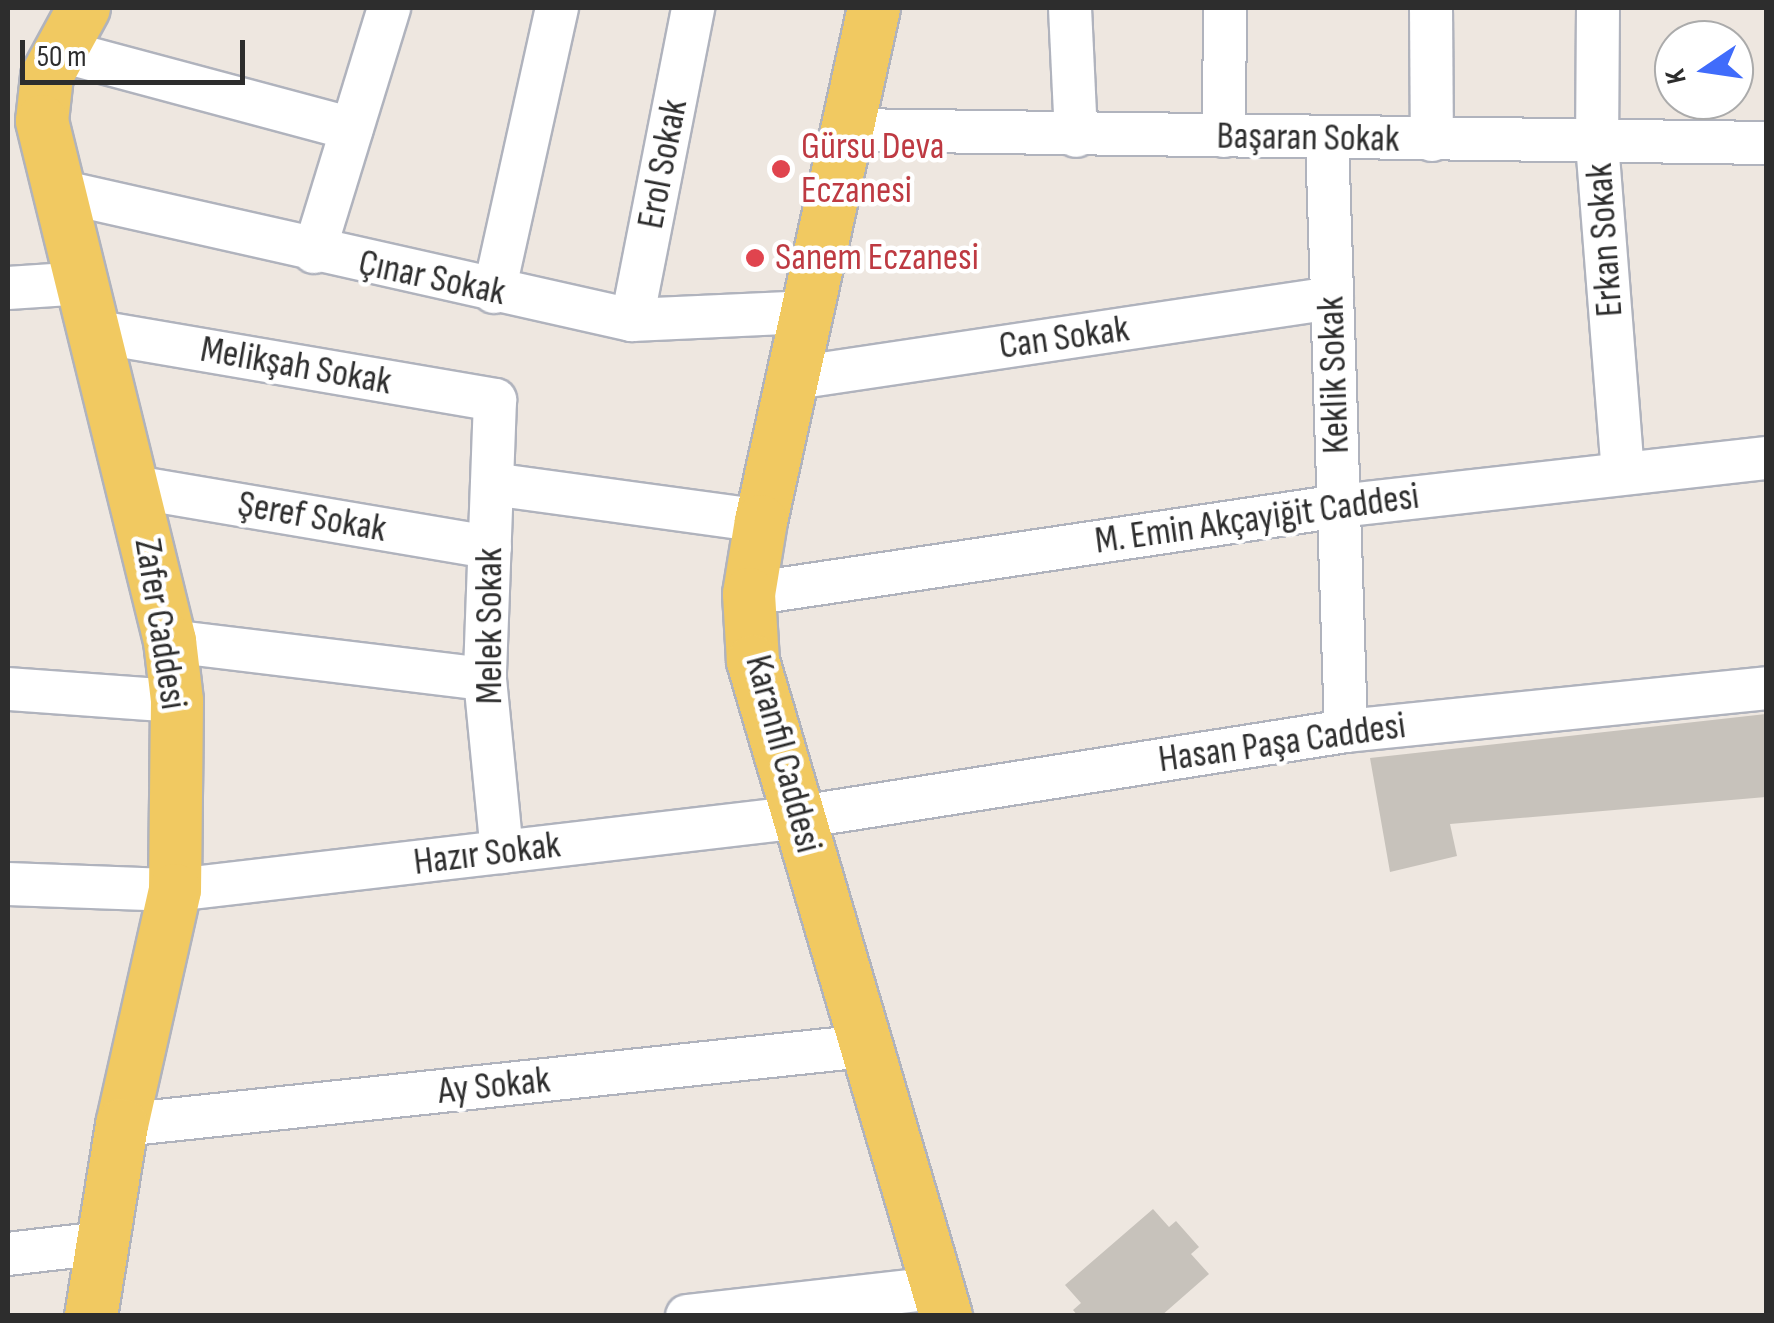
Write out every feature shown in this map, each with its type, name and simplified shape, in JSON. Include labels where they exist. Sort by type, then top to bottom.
[{"type":"main road","name":"Karanfil Caddesi","points":[[874,8],[811,312],[761,521],[750,594],[752,661],[942,1302]]},
{"type":"main road","name":"Zafer Caddesi","points":[[72,29],[25,121],[59,191],[91,307],[170,640],[177,701],[174,890],[122,1126],[91,1316]]},
{"type":"street","points":[[314,252],[389,8]]},
{"type":"street","points":[[494,292],[557,8]]},
{"type":"street","name":"Erol Sokak","points":[[632,320],[693,8]]},
{"type":"street","points":[[1070,8],[1076,136]]},
{"type":"street","points":[[1224,136],[1225,8]]},
{"type":"street","points":[[1431,8],[1432,140]]},
{"type":"street","name":"Erkan Sokak","points":[[1598,8],[1597,143],[1623,472]]},
{"type":"street","points":[[72,29],[352,129]]},
{"type":"street","name":"Başaran Sokak","points":[[849,130],[1766,143]]},
{"type":"street","name":"Keklik Sokak","points":[[1327,138],[1346,731]]},
{"type":"street","name":"Çınar Sokak","points":[[59,191],[314,252],[632,320],[811,312]]},
{"type":"street","name":"Melikşah Sokak","points":[[8,288],[495,400]]},
{"type":"street","name":"Can Sokak","points":[[796,378],[1332,298]]},
{"type":"street","name":"Melek Sokak","points":[[495,400],[485,679],[502,852]]},
{"type":"street","name":"M. Emin Akçayiğit Caddesi","points":[[750,594],[1339,506],[1766,458]]},
{"type":"street","points":[[492,484],[761,521]]},
{"type":"street","name":"Şeref Sokak","points":[[134,487],[490,547]]},
{"type":"street","points":[[170,640],[485,679]]},
{"type":"street","name":"Hasan Paşa Caddesi","points":[[800,817],[1346,731],[1766,688]]},
{"type":"street","points":[[8,689],[177,701]]},
{"type":"street","name":"Hazır Sokak","points":[[8,884],[174,890],[800,817]]},
{"type":"street","name":"Ay Sokak","points":[[122,1126],[865,1046]]},
{"type":"street","points":[[8,1254],[101,1243]]},
{"type":"street","points":[[687,1316],[942,1302]]},
{"type":"building","points":[[1766,714],[1766,797],[1450,824],[1457,856],[1390,872],[1370,758]]},
{"type":"building","points":[[1153,1209],[1169,1227],[1176,1221],[1199,1247],[1191,1254],[1209,1274],[1161,1316],[1078,1316],[1073,1310],[1081,1303],[1065,1285]]},
{"type":"place","name":"Gürsu Deva Eczanesi","points":[[781,169]]},
{"type":"place","name":"Sanem Eczanesi","points":[[755,258]]}]
